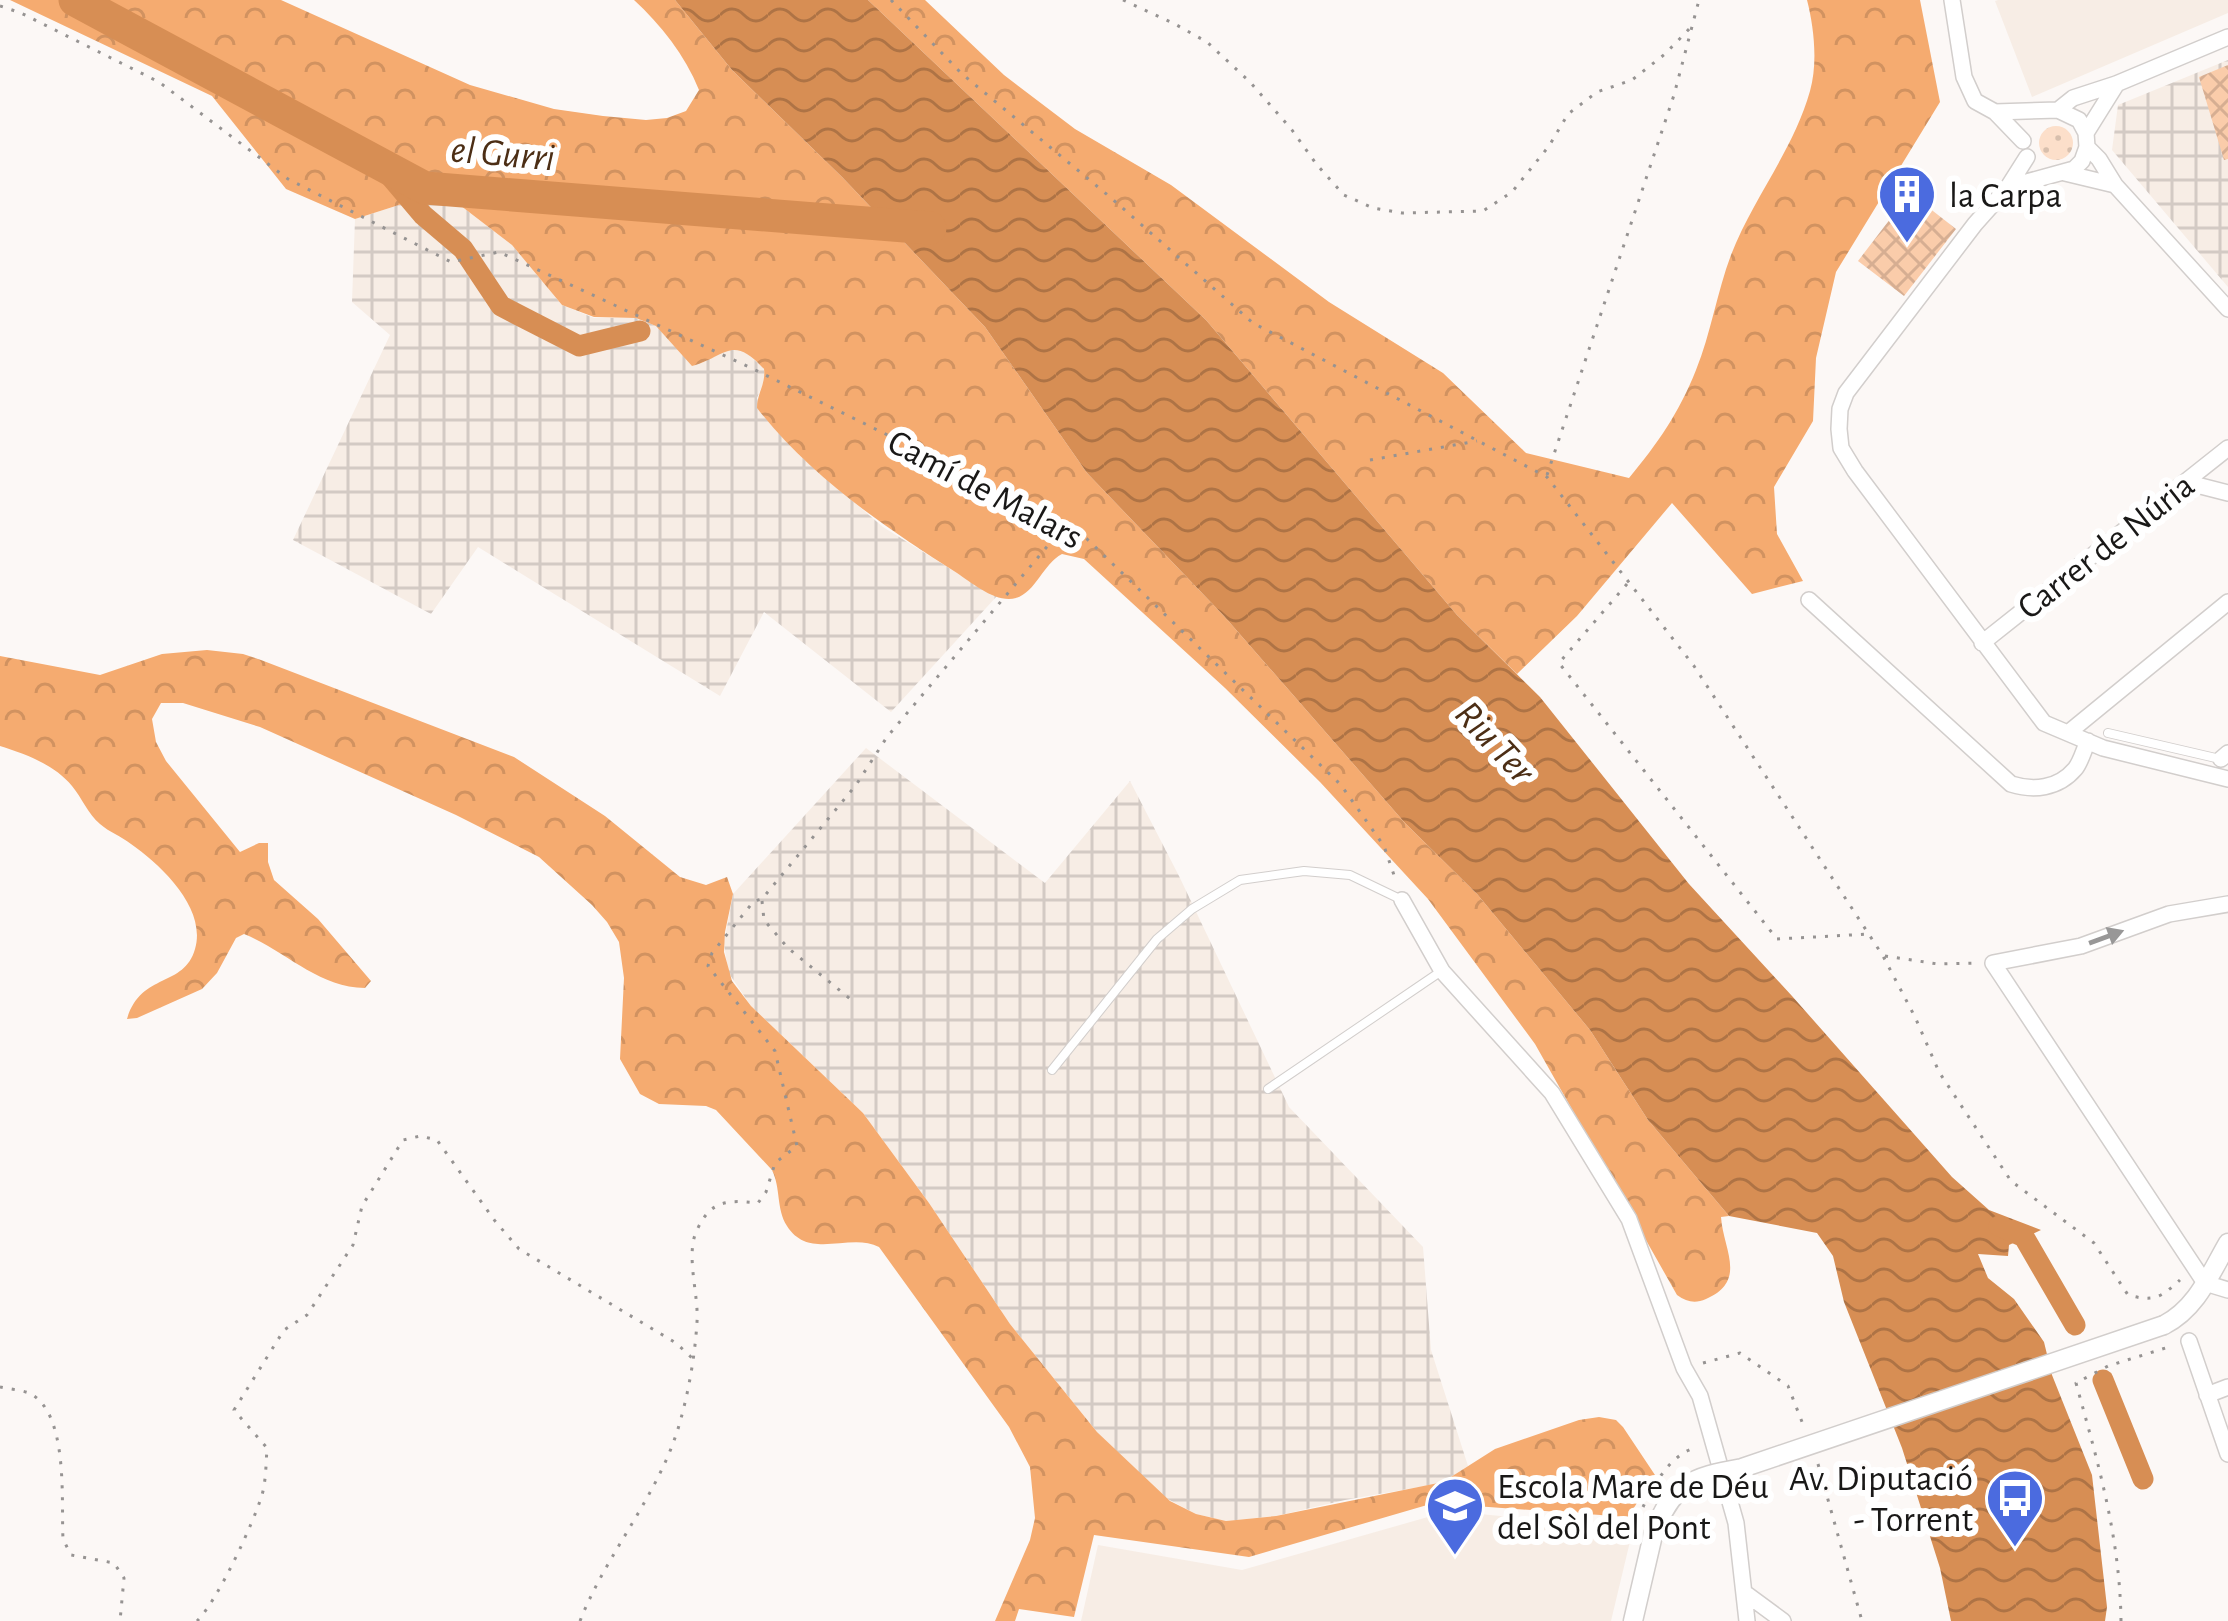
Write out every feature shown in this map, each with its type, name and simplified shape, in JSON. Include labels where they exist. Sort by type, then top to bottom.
[{"type":"street","points":[[1952,0],[1964,77],[1975,101],[1995,112],[2035,167],[2115,185]]},
{"type":"street","points":[[2228,37],[2073,98],[2031,122],[2008,187],[1854,379],[1840,410],[1839,429],[1841,448],[1855,471],[2044,723],[2103,748],[2228,779]]},
{"type":"street","points":[[2008,187],[2082,161],[2087,140],[2116,84]]},
{"type":"street","points":[[1995,112],[2072,115],[2084,127],[2115,185],[2228,309]]},
{"type":"street","name":"Carrer de Núria","points":[[1982,643],[2228,448]]},
{"type":"street","points":[[2185,482],[2228,493]]},
{"type":"street","points":[[1809,600],[2011,784],[2028,790],[2050,786],[2074,770],[2089,741]]},
{"type":"street","points":[[2068,733],[2228,602]]},
{"type":"street","points":[[1402,900],[1442,970],[1552,1093],[1629,1219],[1684,1369],[1700,1396],[1736,1523],[1747,1621]]},
{"type":"street","points":[[2228,904],[2169,914],[2081,946],[1993,963],[2200,1276],[2228,1290]]},
{"type":"street","points":[[1633,1621],[1662,1511],[1694,1478],[1742,1468],[2164,1325],[2192,1305],[2200,1276],[2228,1244]]},
{"type":"street","points":[[2189,1341],[2228,1454]]},
{"type":"street","points":[[2206,1395],[2228,1387]]},
{"type":"street","points":[[1745,1593],[1784,1621]]},
{"type":"lane","points":[[2108,733],[2224,756]]},
{"type":"lane","points":[[1052,1070],[1157,939],[1192,909],[1240,880],[1304,871],[1350,875],[1402,900]]},
{"type":"lane","points":[[1268,1089],[1442,970]]},
{"type":"path","points":[[891,0],[961,73],[1253,323],[1546,477],[1694,666],[1883,956],[1939,1072],[2011,1181],[2093,1244],[2128,1295],[2148,1301],[2200,1276]]},
{"type":"path","points":[[1123,0],[1207,42],[1250,82],[1344,195],[1373,208],[1402,212],[1483,211],[1498,202],[1512,192],[1549,146],[1568,114],[1597,92],[1631,80],[1694,24]]},
{"type":"path","points":[[1546,477],[1674,95],[1700,0]]},
{"type":"path","name":"Camí de Malars","points":[[0,6],[159,82],[288,178],[451,262],[499,252],[749,367],[1067,523],[1088,538],[1340,785],[1384,846],[1402,900]]},
{"type":"path","points":[[1370,460],[1479,441]]},
{"type":"path","points":[[580,1621],[594,1584],[664,1464],[680,1424],[698,1316],[693,1277],[695,1232],[713,1208],[728,1200],[758,1202],[775,1163],[796,1146],[775,1051],[708,966],[712,953],[754,902],[762,899],[856,785],[887,737],[1067,523]]},
{"type":"path","points":[[1628,583],[1559,663],[1778,939],[1869,934]]},
{"type":"path","points":[[762,899],[764,920],[788,948],[854,1002]]},
{"type":"path","points":[[1883,956],[1938,964],[1993,963]]},
{"type":"path","points":[[197,1621],[208,1610],[264,1491],[267,1448],[234,1410],[284,1330],[307,1315],[353,1245],[362,1206],[403,1140],[437,1139],[519,1249],[676,1342],[693,1360]]},
{"type":"path","points":[[2121,1621],[2111,1511],[2076,1383],[2108,1366],[2189,1341]]},
{"type":"path","points":[[0,1387],[29,1394],[49,1410],[57,1433],[63,1539],[71,1555],[114,1563],[124,1578],[119,1621]]},
{"type":"path","points":[[1654,1484],[1684,1451]]},
{"type":"shaded area","points":[[1998,0],[2228,0],[2228,13],[2032,97]]},
{"type":"shaded area","points":[[2228,60],[2228,287],[2112,150],[2118,105]]},
{"type":"shaded area","points":[[2056,126],[2068,131],[2073,143],[2068,155],[2056,160],[2044,155],[2039,143],[2044,131]]},
{"type":"shaded area","points":[[452,199],[512,245],[562,305],[594,318],[636,318],[656,326],[702,363],[728,349],[748,354],[764,369],[757,398],[763,415],[799,455],[883,527],[997,596],[891,712],[764,612],[720,696],[478,547],[431,614],[293,540],[390,335],[352,302],[355,219],[402,204]]},
{"type":"shaded area","points":[[866,748],[1045,883],[1130,781],[1289,1107],[1423,1247],[1431,1350],[1468,1466],[1443,1482],[1276,1516],[1226,1521],[1196,1514],[1162,1496],[1097,1432],[1010,1324],[863,1113],[751,1006],[728,972],[724,943],[733,894]]},
{"type":"shaded area","name":"Escola Mare de Déu del Sòl del Pont","points":[[1449,1511],[1633,1529],[1611,1621],[1081,1621],[1098,1545],[1242,1570]]},
{"type":"green space","points":[[10,0],[281,0],[470,85],[554,109],[646,120],[686,111],[699,90],[671,41],[634,0],[675,0],[732,70],[985,327],[1087,473],[1224,616],[1405,823],[1477,894],[1590,1030],[1648,1120],[1729,1216],[1721,1217],[1730,1263],[1726,1283],[1719,1292],[1698,1301],[1677,1295],[1535,1044],[1428,899],[1225,688],[1084,559],[1062,554],[1016,598],[985,592],[876,519],[801,456],[757,408],[764,369],[744,352],[729,351],[692,366],[656,326],[636,318],[594,317],[562,305],[512,245],[452,199],[402,204],[355,219],[286,189],[212,96]]},
{"type":"green space","points":[[868,0],[925,0],[1004,75],[1075,129],[1171,185],[1329,302],[1443,373],[1526,453],[1629,478],[1667,427],[1689,386],[1731,255],[1803,113],[1814,57],[1807,0],[1920,0],[1940,102],[1836,272],[1816,358],[1813,421],[1774,487],[1777,534],[1803,581],[1752,594],[1672,503],[1577,616],[1517,674],[1457,615],[1206,320]]},
{"type":"green space","points":[[207,650],[261,660],[514,757],[605,816],[680,877],[706,885],[727,877],[733,894],[724,952],[732,981],[751,1006],[863,1113],[1010,1324],[1097,1432],[1170,1501],[1226,1521],[1276,1516],[1443,1482],[1495,1449],[1599,1417],[1616,1420],[1623,1427],[1655,1475],[1628,1517],[1434,1503],[1249,1557],[1094,1535],[1074,1617],[1019,1609],[1015,1621],[995,1621],[1035,1518],[1030,1467],[1009,1427],[879,1247],[855,1242],[818,1244],[796,1236],[784,1219],[772,1170],[716,1110],[659,1104],[640,1094],[620,1059],[624,978],[619,942],[592,905],[539,857],[260,727],[183,703],[161,703],[152,719],[166,761],[240,852],[268,843],[274,880],[318,919],[371,981],[365,988],[332,982],[244,934],[236,938],[217,973],[202,989],[127,1019],[142,994],[189,961],[197,934],[194,918],[168,876],[96,820],[65,779],[39,761],[0,746],[0,656],[100,675],[162,654]]},
{"type":"water","name":"Riu Ter","points":[[675,0],[868,0],[1206,320],[1457,615],[1540,697],[1689,884],[1952,1177],[1989,1210],[2041,1230],[2009,1245],[2008,1256],[1978,1254],[1988,1278],[2014,1299],[2044,1342],[2052,1375],[2092,1475],[2105,1621],[1951,1621],[1940,1568],[1902,1448],[1844,1302],[1833,1256],[1817,1233],[1729,1216],[1648,1120],[1590,1030],[1477,894],[1405,823],[1224,616],[1087,473],[985,327],[732,70]]},
{"type":"building","points":[[2228,65],[2228,159],[2224,160],[2199,77]]},
{"type":"building","name":"la Carpa","points":[[1910,193],[1956,229],[1904,296],[1858,261]]},
{"type":"waterway","name":"el Gurri","points":[[75,0],[425,188],[930,228]]},
{"type":"waterway","points":[[379,163],[423,215],[463,249],[501,306],[579,346],[640,331]]},
{"type":"waterway","points":[[1999,1226],[2024,1237],[2075,1325]]},
{"type":"waterway","points":[[2103,1380],[2143,1479]]},
{"type":"place","name":"la Carpa","points":[[1907,245]]},
{"type":"place","name":"Av. Diputació - Torrent","points":[[2015,1549]]},
{"type":"place","name":"Escola Mare de Déu del Sòl del Pont","points":[[1455,1557]]}]
